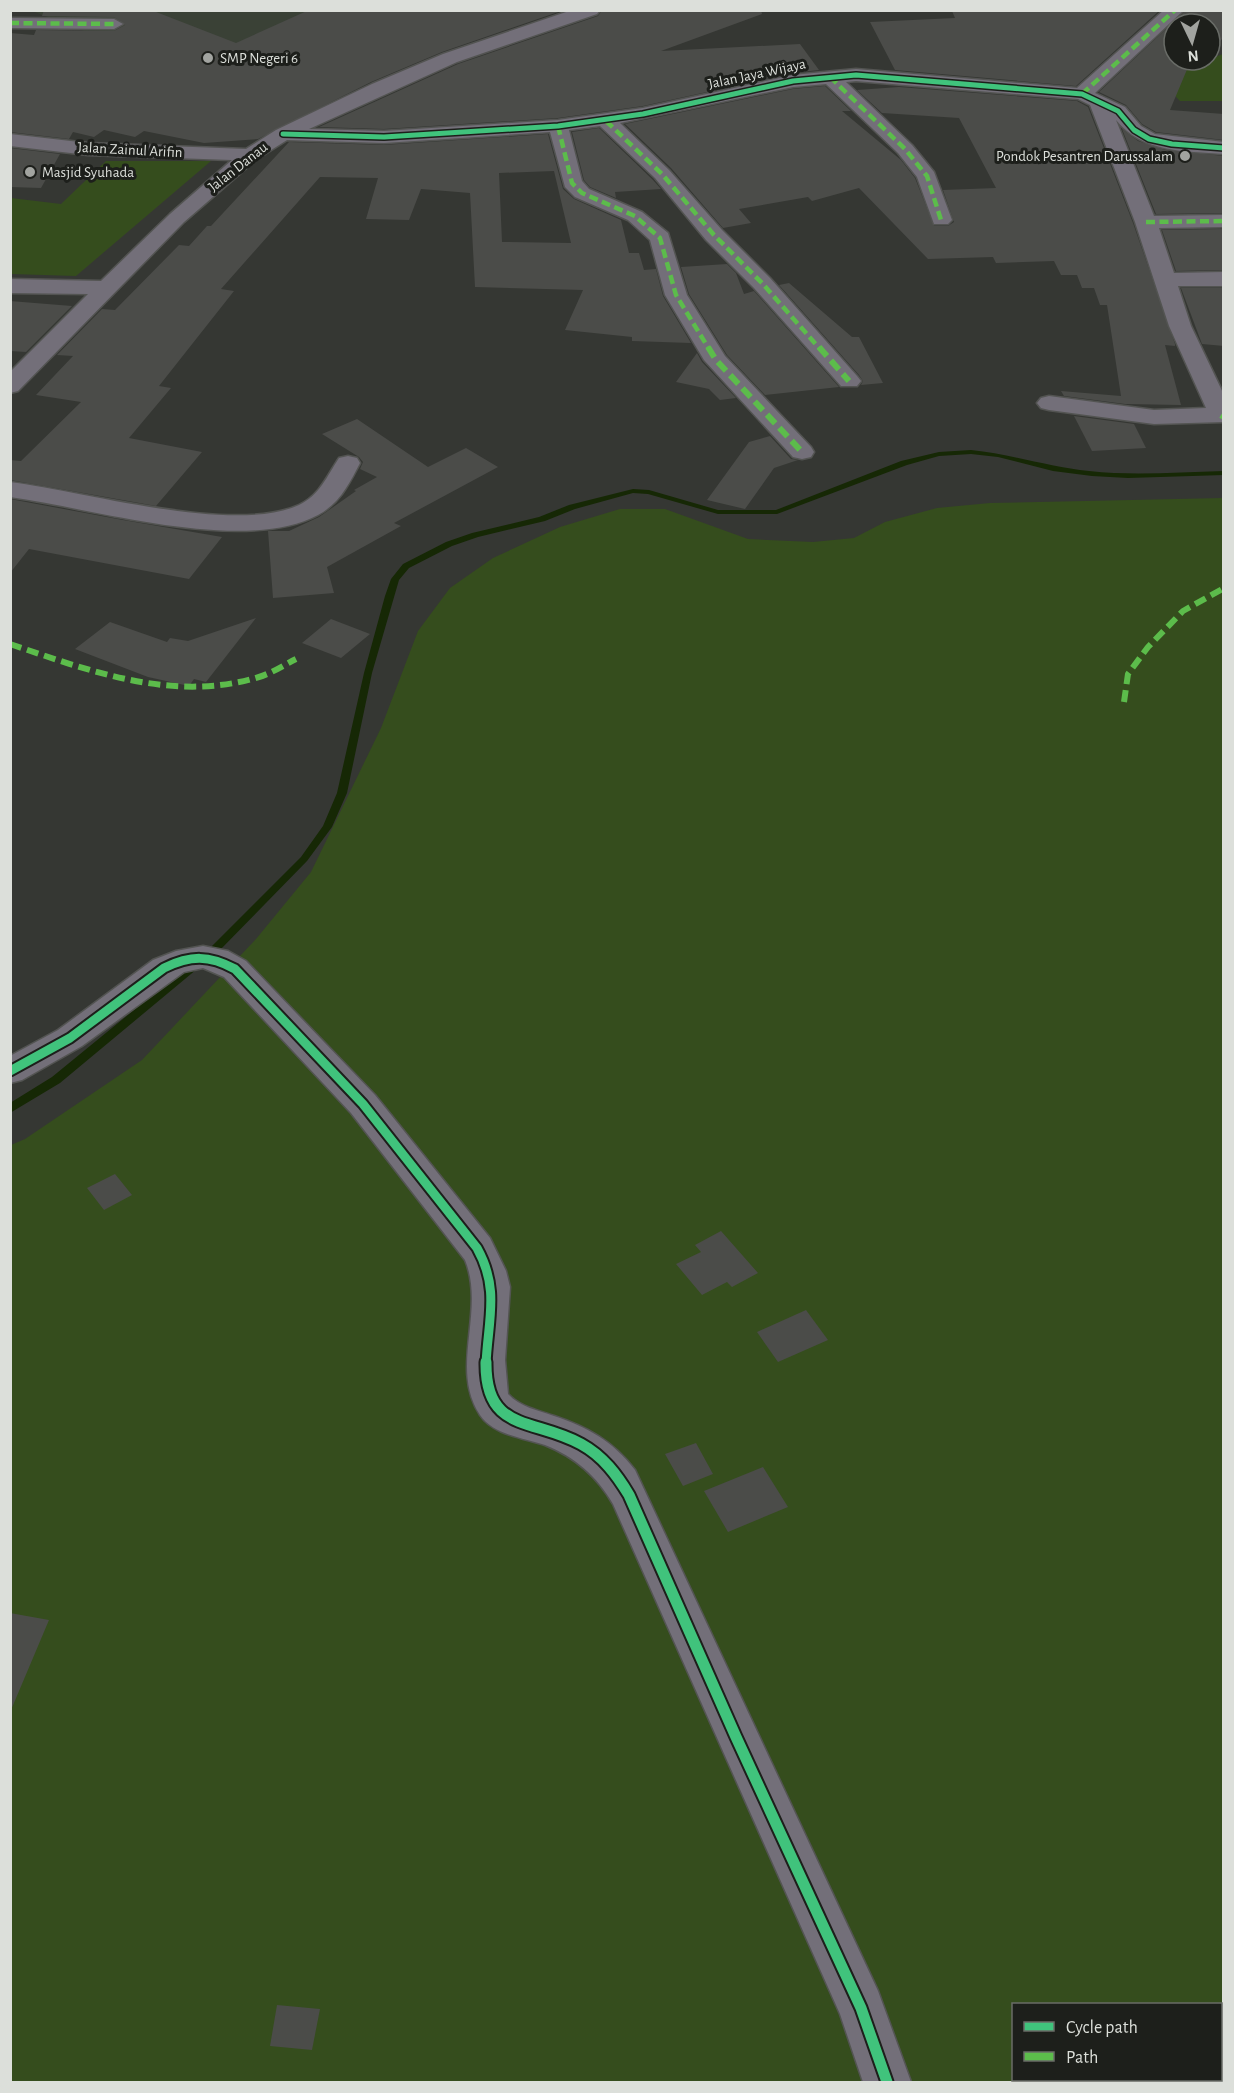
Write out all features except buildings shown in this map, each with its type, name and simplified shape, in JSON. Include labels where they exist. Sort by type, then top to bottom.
[{"type":"street","name":"Jalan Danau","points":[[10,386],[177,218],[250,155],[283,134],[379,88],[450,58],[591,10]]},
{"type":"street","points":[[1049,403],[1164,417],[1221,416],[1195,362],[1164,279],[1146,222],[1089,97],[1175,10]]},
{"type":"street","points":[[10,23],[114,24]]},
{"type":"street","name":"Jalan Jaya Wijaya","points":[[283,134],[384,137],[558,126],[606,120],[793,81],[830,76],[881,76],[1089,97],[1118,111],[1134,130],[1149,139],[1172,144],[1224,148]]},
{"type":"street","points":[[830,76],[905,149],[927,176],[940,220]]},
{"type":"street","points":[[606,120],[662,174],[714,235],[762,283],[849,381]]},
{"type":"street","points":[[558,126],[572,183],[582,193],[635,216],[660,238],[676,295],[716,360],[802,452]]},
{"type":"street","name":"Jalan Zainul Arifin","points":[[10,140],[88,149],[250,155]]},
{"type":"street","points":[[1146,222],[1224,221]]},
{"type":"street","points":[[1164,279],[1224,279]]},
{"type":"street","points":[[10,286],[105,288]]},
{"type":"street","points":[[10,489],[166,517],[221,524],[249,523],[301,513],[326,499],[343,481],[348,463]]},
{"type":"street","points":[[10,1071],[70,1038],[164,968],[189,958],[203,957],[217,959],[235,969],[363,1105],[469,1236],[489,1271],[493,1290],[485,1374],[488,1393],[494,1404],[520,1422],[585,1446],[603,1458],[618,1474],[861,2008],[887,2082]]},
{"type":"shaded area","name":"SMP Negeri 6","points":[[32,11],[428,11],[216,82]]},
{"type":"green space","points":[[1222,54],[1223,101],[1180,101],[1158,78],[1174,72],[1222,72]]},
{"type":"green space","points":[[106,161],[211,161],[76,276],[11,274],[11,198],[61,204]]},
{"type":"green space","points":[[1223,498],[1223,2082],[11,2082],[11,1145],[25,1139],[142,1060],[256,939],[311,872],[381,728],[418,631],[450,588],[493,558],[560,527],[620,509],[665,509],[748,539],[813,542],[854,538],[885,522],[937,508],[990,503]]},
{"type":"waterway","points":[[215,949],[304,859],[327,827],[342,793],[368,673],[395,579],[406,566],[449,544],[633,491],[649,492],[718,512],[777,512],[904,463],[939,454],[971,452],[998,455],[1053,469],[1092,474],[1128,476],[1224,473]]},
{"type":"waterway","points":[[10,1109],[56,1080],[193,967]]},
{"type":"marked path","points":[[1082,94],[1175,10]]},
{"type":"marked path","points":[[10,23],[114,24]]},
{"type":"marked path","points":[[830,77],[905,149],[927,176],[941,220]]},
{"type":"marked path","points":[[606,121],[662,174],[714,235],[762,283],[849,381]]},
{"type":"marked path","points":[[558,126],[572,183],[582,193],[635,216],[660,238],[676,295],[716,360],[802,452]]},
{"type":"marked path","points":[[1146,222],[1224,221]]},
{"type":"marked path","points":[[1124,702],[1128,674],[1148,647],[1183,611],[1224,588]]},
{"type":"marked path","points":[[10,644],[118,678],[154,685],[190,688],[225,685],[261,676],[296,659]]},
{"type":"cycle path","points":[[283,134],[384,137],[558,126],[643,114],[793,81],[856,75],[1082,94],[1118,111],[1134,130],[1149,139],[1172,144],[1224,148]]},
{"type":"cycle path","points":[[10,1071],[70,1038],[164,968],[176,962],[203,957],[217,959],[235,969],[363,1104],[462,1226],[483,1259],[488,1271],[492,1304],[486,1378],[488,1393],[494,1405],[510,1417],[557,1433],[593,1452],[612,1470],[629,1495],[736,1737],[861,2008],[887,2082]]},
{"type":"place","name":"SMP Negeri 6","points":[[208,58]]},
{"type":"place","name":"Pondok Pesantren Darussalam","points":[[1185,156]]},
{"type":"place","name":"Masjid Syuhada","points":[[30,172]]}]
